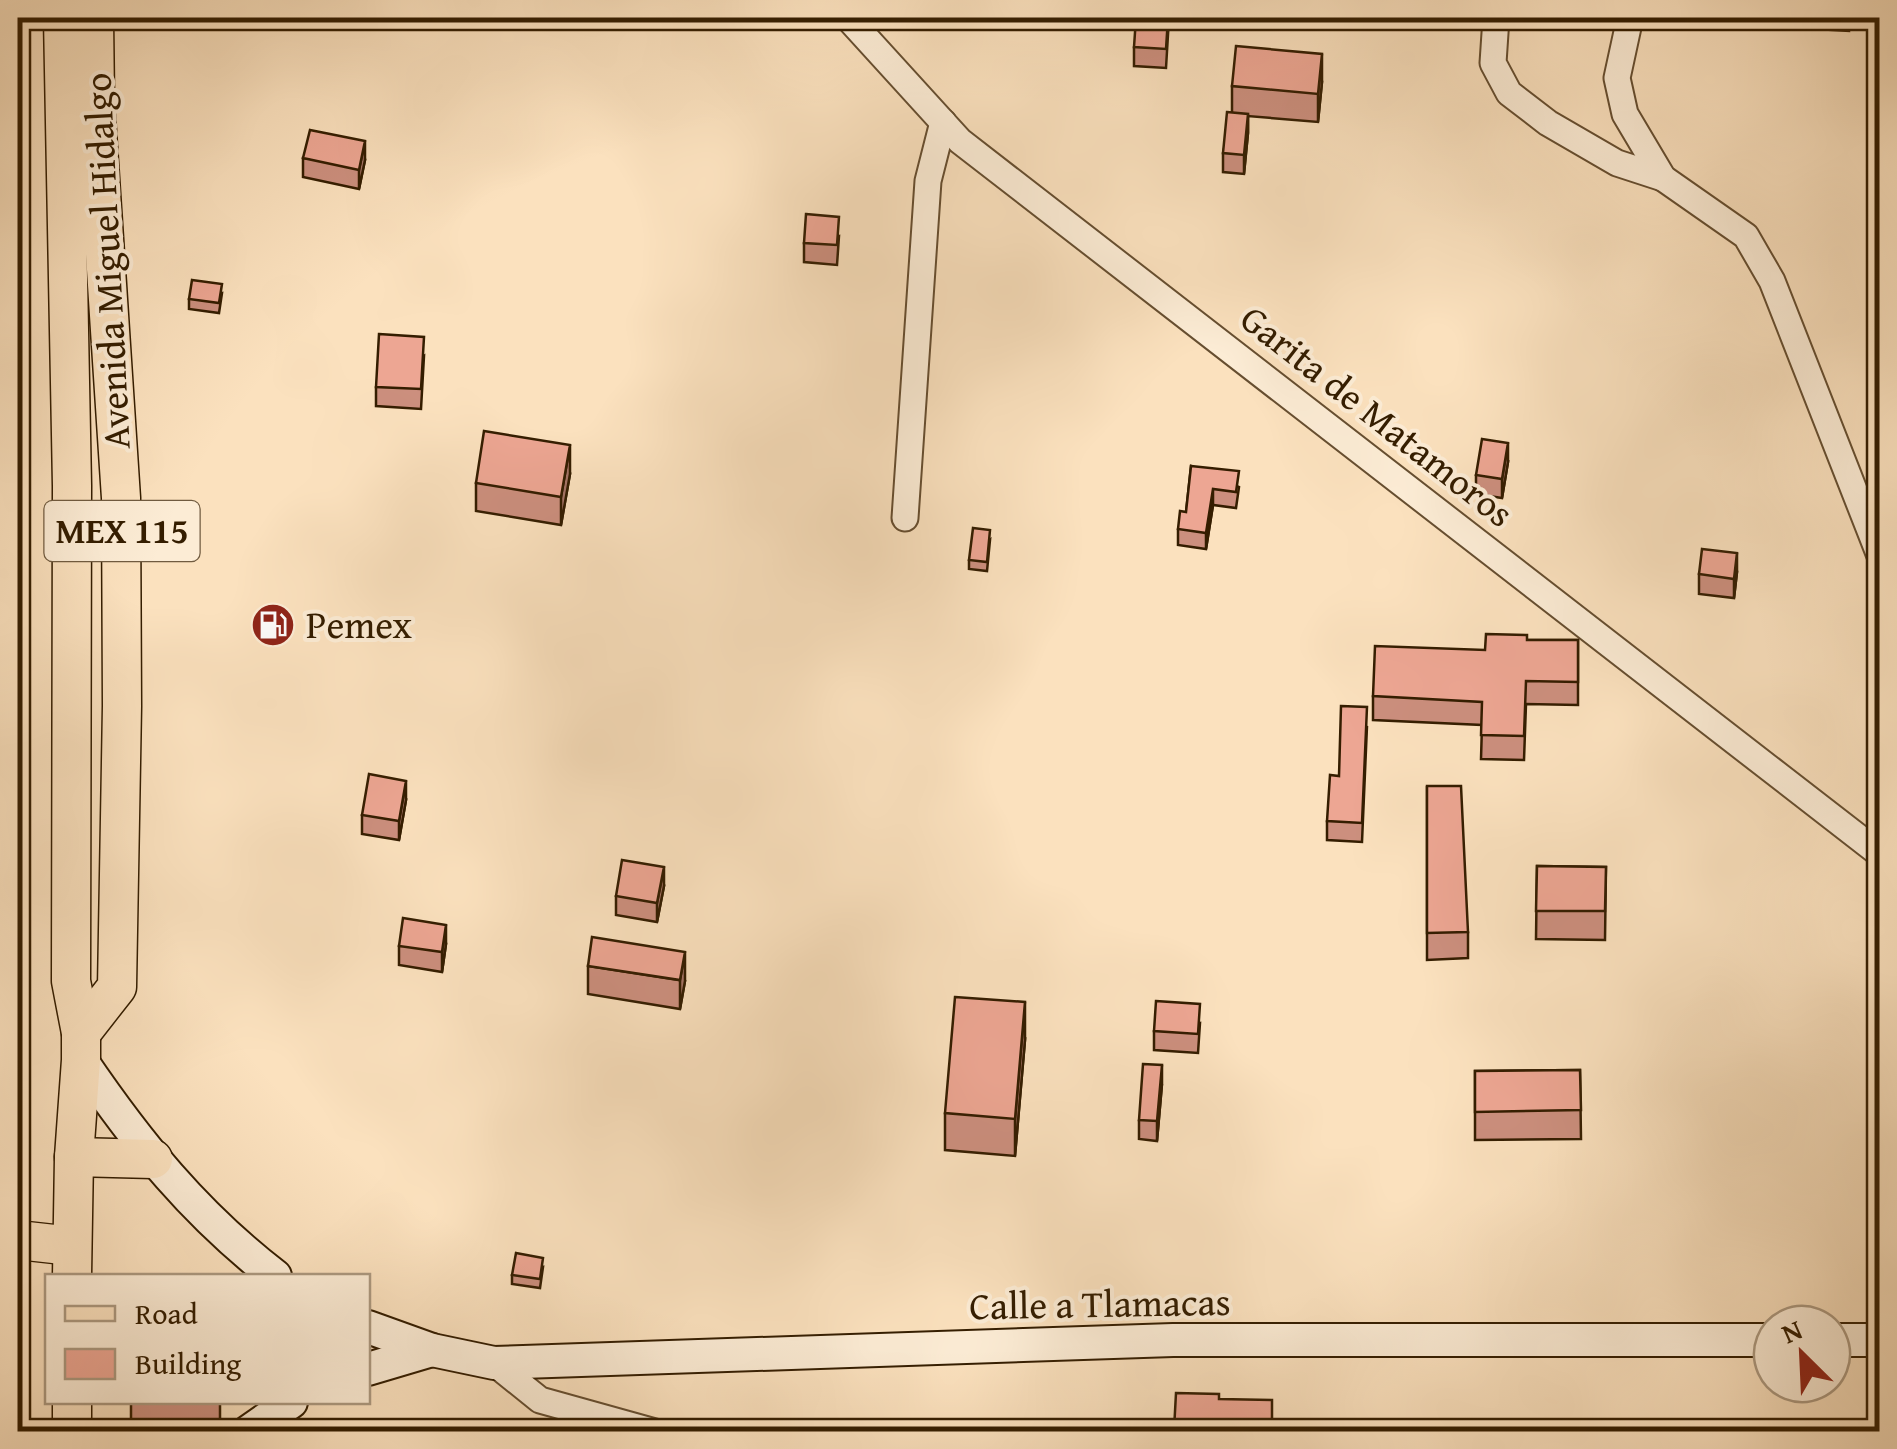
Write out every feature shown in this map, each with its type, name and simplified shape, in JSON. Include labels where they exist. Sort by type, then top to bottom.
[{"type":"main road","name":"Avenida Miguel Hidalgo","points":[[63,18],[80,101],[121,498],[117,987],[81,1047]]},
{"type":"main road","name":"Avenida Miguel Hidalgo","points":[[80,101],[94,18]]},
{"type":"main road","points":[[18,1240],[72,1261],[81,1047]]},
{"type":"main road","points":[[81,1047],[153,1159],[190,1203],[232,1244],[272,1274]]},
{"type":"main road","points":[[74,1157],[153,1159]]},
{"type":"main road","name":"Calle a Tlamacas","points":[[370,1328],[432,1350],[494,1363],[1173,1340],[1752,1340]]},
{"type":"main road","points":[[1852,1340],[1880,1340]]},
{"type":"main road","points":[[370,1367],[432,1350]]},
{"type":"main road","points":[[72,1404],[72,1432]]},
{"type":"main road","points":[[248,1432],[287,1404]]},
{"type":"street","name":"Garita de Matamoros","points":[[848,18],[960,141],[1880,854]]},
{"type":"street","points":[[1496,18],[1492,63],[1509,93],[1548,123],[1616,163],[1656,167]]},
{"type":"street","points":[[1630,18],[1617,78],[1625,114],[1656,167],[1746,236],[1772,282],[1880,556]]},
{"type":"street","points":[[905,518],[928,181],[943,122]]},
{"type":"street","points":[[494,1363],[540,1400],[654,1432]]},
{"type":"building","points":[[1136,18],[1168,18],[1166,49],[1134,47]]},
{"type":"building","points":[[1236,46],[1322,54],[1318,94],[1232,86]]},
{"type":"building","points":[[1227,112],[1248,114],[1244,155],[1223,153]]},
{"type":"building","points":[[310,130],[365,141],[359,170],[303,158]]},
{"type":"building","points":[[806,214],[839,217],[837,245],[804,243]]},
{"type":"building","points":[[192,280],[222,284],[219,303],[189,299]]},
{"type":"building","points":[[379,334],[424,337],[421,389],[376,387]]},
{"type":"building","points":[[484,431],[570,445],[561,497],[476,483]]},
{"type":"building","points":[[1482,439],[1508,443],[1502,479],[1476,475]]},
{"type":"building","points":[[1191,466],[1239,471],[1236,492],[1213,489],[1206,533],[1178,529],[1180,511],[1186,512]]},
{"type":"building","points":[[973,528],[990,530],[987,562],[969,560]]},
{"type":"building","points":[[1702,549],[1737,553],[1734,579],[1699,574]]},
{"type":"building","points":[[1486,634],[1527,635],[1527,640],[1578,640],[1578,682],[1526,681],[1524,736],[1481,735],[1482,702],[1373,696],[1375,646],[1485,650]]},
{"type":"building","points":[[1341,706],[1367,707],[1362,823],[1327,821],[1330,775],[1339,776]]},
{"type":"building","points":[[369,774],[406,781],[399,821],[362,815]]},
{"type":"building","points":[[1427,786],[1461,786],[1468,932],[1427,933]]},
{"type":"building","points":[[622,860],[664,867],[657,903],[616,896]]},
{"type":"building","points":[[1537,866],[1606,867],[1605,911],[1536,911]]},
{"type":"building","points":[[403,918],[446,925],[442,952],[399,946]]},
{"type":"building","points":[[592,937],[685,952],[680,980],[588,966]]},
{"type":"building","points":[[955,997],[1025,1002],[1015,1119],[945,1113]]},
{"type":"building","points":[[1156,1001],[1200,1004],[1198,1034],[1154,1031]]},
{"type":"building","points":[[1143,1064],[1162,1065],[1157,1121],[1139,1120]]},
{"type":"building","points":[[1580,1070],[1581,1110],[1475,1112],[1475,1071]]},
{"type":"building","points":[[516,1253],[543,1258],[540,1279],[512,1275]]},
{"type":"building","points":[[1176,1393],[1272,1400],[1272,1432],[1174,1430]]},
{"type":"place","name":"Pemex","points":[[273,625]]}]
